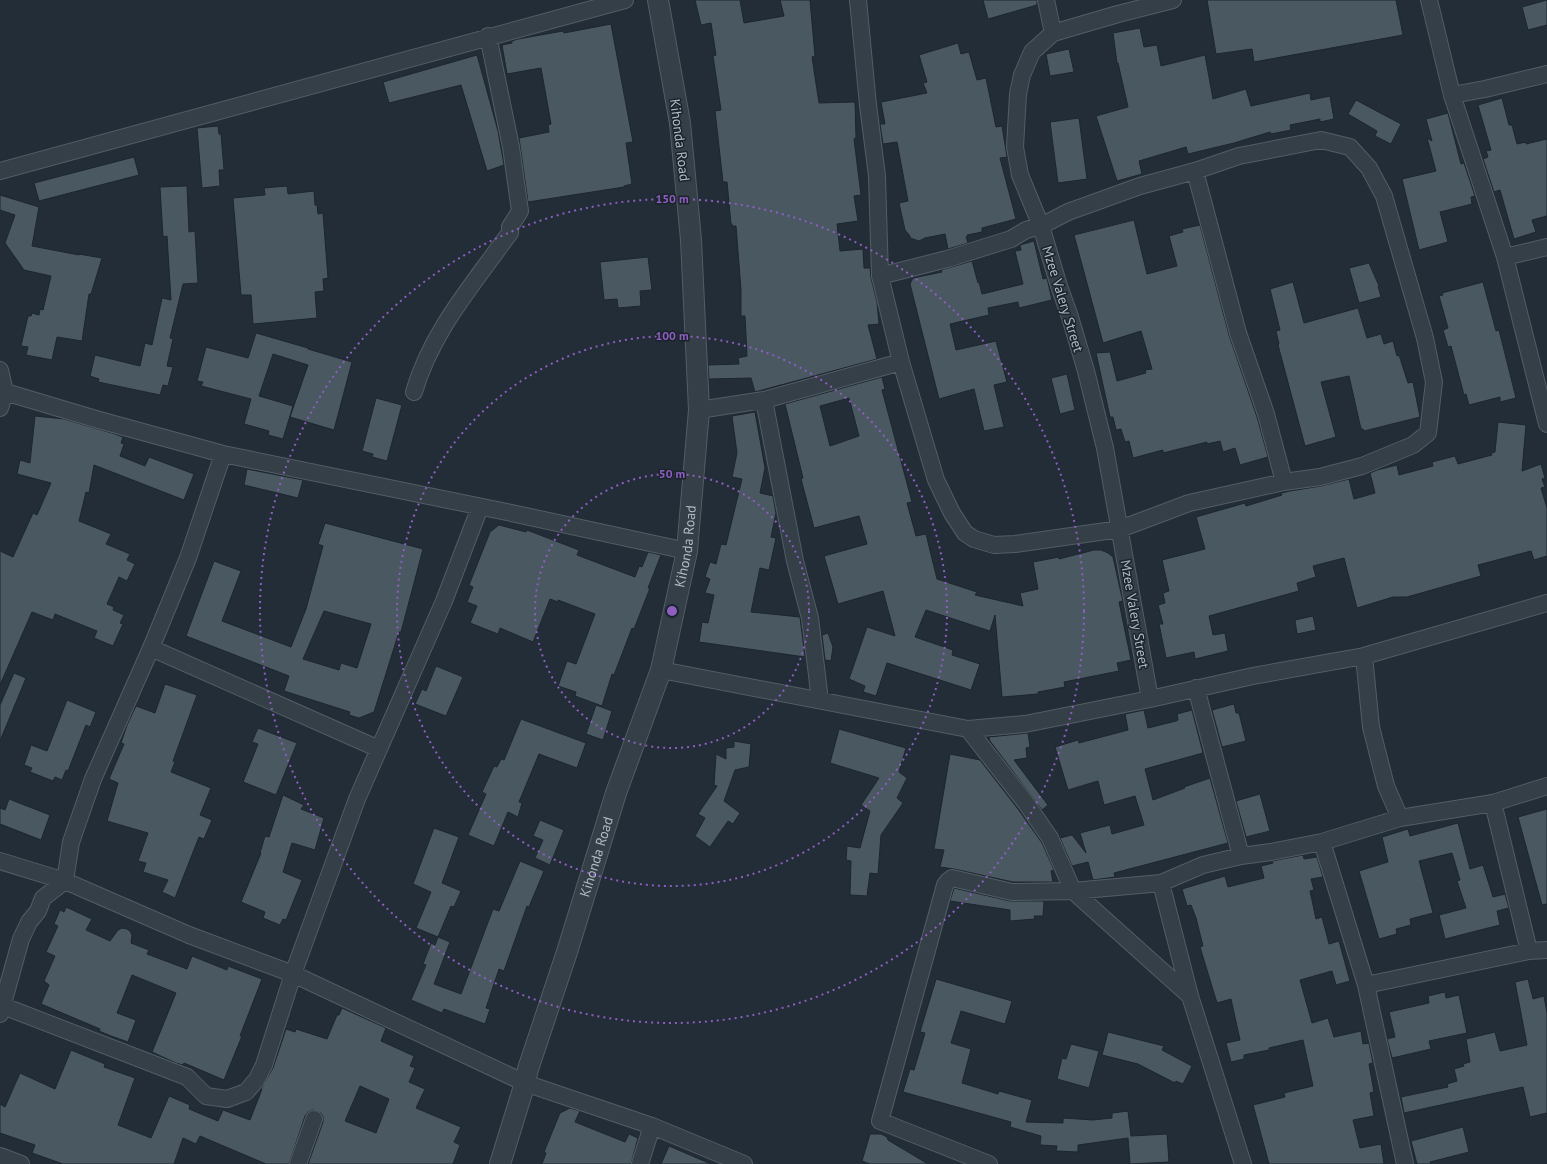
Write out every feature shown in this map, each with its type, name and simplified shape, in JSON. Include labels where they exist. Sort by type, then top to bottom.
[{"type":"street","points":[[0,171],[488,36],[625,0]]},
{"type":"street","name":"Kihonda Road","points":[[500,1164],[528,1069],[567,952],[616,793],[661,670],[687,551],[699,410],[691,240],[681,139],[658,0]]},
{"type":"street","points":[[858,0],[868,105],[877,176],[880,276],[901,362],[936,480],[952,513],[965,533],[974,539],[994,545],[1015,544],[1120,529],[1189,503],[1284,482],[1320,477],[1362,466],[1413,445],[1428,433],[1434,382],[1425,338],[1384,196],[1369,168],[1350,147],[1321,140],[1239,156],[1195,171],[1140,186],[1068,212],[1041,226],[1026,230],[1011,239],[968,253],[880,276]]},
{"type":"street","points":[[1046,0],[1053,33]]},
{"type":"street","name":"Mzee Valery Street","points":[[1150,699],[1105,448],[1086,371],[1070,317],[1041,226],[1020,175],[1015,147],[1018,94],[1022,75],[1032,52],[1053,33],[1173,0]]},
{"type":"street","points":[[1429,0],[1452,95],[1506,257],[1547,424]]},
{"type":"street","points":[[414,392],[420,371],[428,352],[448,317],[510,233],[510,227],[520,211],[511,147],[488,36]]},
{"type":"street","points":[[1452,95],[1485,89],[1547,74]]},
{"type":"street","points":[[1195,171],[1238,333],[1266,414],[1284,482]]},
{"type":"street","points":[[1506,257],[1547,247]]},
{"type":"street","points":[[699,410],[764,400],[901,362]]},
{"type":"street","points":[[0,370],[5,392],[0,408]]},
{"type":"street","points":[[5,392],[99,420],[223,454],[687,551]]},
{"type":"street","points":[[764,400],[795,561],[810,618],[820,700]]},
{"type":"street","points":[[223,454],[188,558],[151,648],[93,779],[71,842],[65,881],[43,898],[38,911],[29,922],[21,939],[1,1010],[187,1077],[206,1096],[227,1099],[246,1092],[257,1079],[264,1065],[293,974],[357,798],[444,601],[480,507]]},
{"type":"street","points":[[661,670],[968,729],[1025,724],[1150,699],[1253,676],[1364,656],[1547,603]]},
{"type":"street","points":[[151,648],[379,749]]},
{"type":"street","points":[[1364,656],[1371,727],[1386,786],[1400,818]]},
{"type":"street","points":[[1196,688],[1241,856]]},
{"type":"street","points":[[968,729],[1026,803],[1050,838],[1073,891],[1190,996]]},
{"type":"street","points":[[990,1164],[880,1121],[945,886],[952,878],[1012,892],[1073,891],[1161,883],[1203,865],[1241,856],[1322,842],[1400,818],[1493,803],[1547,786]]},
{"type":"street","points":[[1493,803],[1528,951]]},
{"type":"street","points":[[1322,842],[1366,985],[1405,1164]]},
{"type":"street","points":[[0,861],[65,881],[188,935],[293,974],[525,1083],[652,1126],[744,1164]]},
{"type":"street","points":[[1161,883],[1190,996],[1243,1164]]},
{"type":"street","points":[[1366,985],[1528,951],[1547,950]]},
{"type":"street","points":[[298,1164],[314,1120]]},
{"type":"street","points":[[640,1164],[652,1126]]},
{"type":"street","points":[[0,1156],[21,1164]]},
{"type":"building","points":[[695,0],[740,0],[744,23],[784,16],[780,0],[810,0],[815,56],[812,57],[819,103],[855,102],[856,138],[854,139],[861,195],[854,196],[858,221],[837,224],[840,251],[863,249],[864,268],[870,268],[877,302],[879,324],[868,325],[877,359],[755,392],[751,378],[709,379],[708,365],[739,364],[738,358],[747,356],[745,316],[741,316],[741,290],[736,226],[732,226],[731,224],[727,182],[723,182],[715,111],[721,110],[713,56],[716,55],[711,23],[701,25]]},
{"type":"building","points":[[983,0],[1037,0],[1037,5],[988,19]]},
{"type":"building","points":[[1207,0],[1396,0],[1403,35],[1254,62],[1252,49],[1216,54]]},
{"type":"building","points":[[1547,0],[1547,25],[1528,30],[1522,7]]},
{"type":"building","points":[[611,24],[633,142],[626,143],[632,184],[624,187],[528,202],[519,138],[549,132],[548,125],[551,124],[541,68],[507,74],[502,45],[512,43],[512,41],[518,39],[563,31],[564,33]]},
{"type":"building","points":[[1140,28],[1144,47],[1157,45],[1161,66],[1205,55],[1213,99],[1246,89],[1251,106],[1310,93],[1311,100],[1330,96],[1334,119],[1320,122],[1320,119],[1290,125],[1291,130],[1271,134],[1270,132],[1234,143],[1188,154],[1186,147],[1139,161],[1142,174],[1117,181],[1096,116],[1128,107],[1117,63],[1113,33]]},
{"type":"building","points":[[958,43],[961,54],[969,52],[977,80],[986,78],[996,127],[1002,126],[1007,157],[1000,158],[1016,219],[982,228],[982,232],[967,235],[968,237],[966,237],[968,243],[948,249],[945,234],[925,238],[919,241],[910,238],[905,230],[899,203],[908,201],[897,142],[883,144],[880,124],[885,124],[881,102],[927,93],[923,83],[927,82],[919,55]]},
{"type":"building","points":[[1069,49],[1074,72],[1050,76],[1046,54]]},
{"type":"building","points":[[477,55],[498,131],[504,165],[487,171],[461,85],[389,103],[383,82]]},
{"type":"building","points":[[1502,98],[1509,125],[1512,125],[1517,144],[1526,142],[1526,144],[1547,139],[1547,216],[1532,220],[1536,232],[1514,239],[1500,190],[1494,192],[1483,159],[1488,157],[1486,151],[1491,150],[1478,105]]},
{"type":"building","points":[[1356,100],[1401,124],[1391,144],[1375,136],[1377,131],[1348,114]]},
{"type":"building","points":[[1448,113],[1461,164],[1464,163],[1475,196],[1471,197],[1472,204],[1440,212],[1448,242],[1419,250],[1402,179],[1436,171],[1427,138],[1432,141],[1426,119]]},
{"type":"building","points":[[1079,118],[1087,179],[1058,183],[1050,122]]},
{"type":"building","points":[[218,126],[219,134],[221,134],[224,170],[219,170],[220,186],[202,188],[197,128]]},
{"type":"building","points":[[134,157],[139,175],[39,201],[34,183]]},
{"type":"building","points":[[187,186],[189,232],[195,231],[198,283],[183,284],[170,338],[173,339],[167,366],[173,367],[168,386],[163,385],[160,395],[98,382],[99,379],[90,376],[95,355],[140,366],[145,343],[152,345],[162,298],[171,300],[167,236],[163,237],[160,187]]},
{"type":"building","points":[[287,186],[288,194],[314,191],[315,205],[317,205],[318,214],[323,213],[328,278],[323,279],[324,291],[315,292],[317,318],[253,324],[251,295],[241,295],[233,198],[265,195],[264,188]]},
{"type":"building","points":[[0,195],[39,207],[32,246],[102,258],[91,294],[89,294],[82,341],[57,337],[52,360],[26,355],[28,347],[21,346],[28,316],[31,316],[32,313],[39,315],[40,309],[43,310],[51,276],[24,270],[5,243],[15,215],[0,210]]},
{"type":"building","points":[[1134,220],[1147,274],[1177,266],[1169,236],[1183,232],[1182,229],[1200,225],[1229,335],[1257,417],[1268,457],[1240,465],[1235,448],[1223,452],[1220,441],[1207,444],[1207,442],[1163,453],[1163,450],[1133,458],[1129,441],[1125,442],[1121,429],[1116,430],[1113,417],[1110,417],[1096,353],[1110,352],[1117,381],[1146,373],[1145,370],[1152,369],[1141,331],[1103,343],[1074,235]]},
{"type":"building","points":[[1034,241],[1043,279],[1047,278],[1052,300],[1019,308],[1018,302],[988,308],[989,315],[950,324],[956,350],[996,341],[1007,382],[994,385],[1004,427],[984,431],[974,389],[939,399],[910,284],[913,278],[942,272],[941,270],[972,261],[982,294],[1023,284],[1015,251],[1021,250],[1020,245]]},
{"type":"building","points":[[648,257],[652,290],[640,291],[641,306],[618,308],[617,299],[604,300],[600,262]]},
{"type":"building","points":[[1369,263],[1379,286],[1381,297],[1359,303],[1349,268]]},
{"type":"building","points":[[1293,282],[1304,323],[1358,308],[1367,338],[1381,334],[1384,344],[1393,341],[1397,356],[1399,355],[1408,383],[1413,382],[1420,417],[1364,431],[1361,429],[1349,376],[1321,382],[1336,437],[1305,446],[1278,345],[1276,331],[1280,330],[1270,289]]},
{"type":"building","points":[[1483,282],[1496,331],[1499,330],[1516,398],[1500,402],[1500,397],[1469,405],[1466,394],[1464,395],[1451,346],[1448,347],[1443,330],[1448,328],[1439,296],[1443,295],[1442,293]]},
{"type":"building","points":[[256,333],[352,362],[334,430],[290,417],[308,365],[273,354],[259,396],[293,406],[283,439],[268,435],[269,431],[244,424],[251,399],[201,386],[203,382],[197,381],[206,347],[248,358]]},
{"type":"building","points":[[1067,374],[1075,410],[1060,414],[1051,378]]},
{"type":"building","points":[[882,377],[885,389],[882,390],[912,502],[907,503],[916,536],[926,534],[937,579],[977,592],[975,595],[1023,606],[1020,593],[1038,589],[1033,562],[1059,557],[1059,559],[1094,550],[1101,550],[1113,557],[1123,601],[1119,602],[1131,660],[1117,663],[1119,671],[1064,682],[1065,687],[1038,692],[1038,694],[1002,697],[995,615],[990,631],[926,610],[915,637],[953,650],[952,655],[980,664],[971,690],[887,663],[876,696],[863,692],[865,686],[849,679],[867,627],[895,636],[883,591],[838,604],[824,556],[867,544],[859,516],[814,528],[801,479],[803,478],[785,404]],"holes":[[[849,398],[859,436],[830,446],[820,406]]]},
{"type":"building","points":[[376,398],[402,405],[387,461],[372,457],[373,454],[362,451]]},
{"type":"building","points":[[755,412],[765,468],[760,493],[773,496],[776,513],[771,537],[776,538],[769,570],[760,568],[751,612],[800,617],[805,657],[699,642],[702,622],[708,623],[714,595],[705,593],[710,579],[705,577],[710,562],[716,564],[721,544],[726,545],[742,479],[732,477],[737,453],[732,416]]},
{"type":"building","points":[[35,416],[64,419],[115,434],[123,437],[121,443],[124,444],[120,456],[145,466],[149,457],[194,474],[184,500],[94,465],[89,493],[86,492],[79,521],[111,534],[106,544],[130,554],[127,560],[135,564],[127,581],[119,577],[107,604],[114,607],[113,610],[124,615],[120,623],[123,624],[113,646],[94,638],[97,631],[55,614],[53,620],[32,612],[0,685],[0,551],[13,557],[33,513],[37,515],[51,483],[17,474],[20,460],[30,463]]},
{"type":"building","points":[[1498,422],[1526,425],[1522,471],[1541,464],[1545,478],[1542,479],[1545,487],[1541,488],[1547,508],[1547,556],[1534,560],[1531,551],[1478,565],[1481,576],[1407,597],[1393,597],[1357,608],[1344,558],[1313,566],[1316,577],[1297,583],[1299,591],[1209,616],[1213,635],[1225,633],[1228,651],[1195,659],[1194,652],[1166,658],[1159,624],[1163,624],[1158,605],[1165,603],[1163,593],[1169,591],[1162,560],[1205,549],[1196,517],[1245,503],[1246,506],[1282,495],[1281,493],[1321,486],[1349,479],[1354,499],[1375,493],[1370,473],[1377,470],[1397,465],[1399,475],[1433,466],[1432,462],[1455,456],[1458,464],[1492,455],[1491,453],[1495,452]]},
{"type":"building","points":[[247,469],[303,480],[298,498],[244,485]]},
{"type":"building","points":[[325,523],[423,549],[401,632],[399,632],[374,712],[359,718],[349,715],[350,712],[284,691],[289,676],[186,636],[214,561],[241,571],[222,621],[291,647],[306,609],[323,546],[318,544]],"holes":[[[324,611],[371,624],[357,668],[341,663],[339,670],[303,659]]]},
{"type":"building","points":[[499,525],[526,532],[527,530],[579,550],[577,555],[635,577],[639,566],[642,567],[648,552],[661,555],[634,629],[632,628],[614,675],[612,674],[602,706],[575,696],[576,692],[558,686],[567,661],[576,664],[595,614],[558,600],[558,602],[550,599],[533,642],[500,628],[498,634],[470,623],[477,606],[467,602],[473,587],[469,585],[490,532]]},
{"type":"building","points":[[1313,616],[1316,630],[1297,634],[1295,620]]},
{"type":"building","points":[[828,633],[833,647],[831,661],[825,660],[822,635]]},
{"type":"building","points":[[436,666],[463,677],[446,716],[415,704],[422,689],[426,691]]},
{"type":"building","points":[[14,673],[26,678],[0,741],[0,705]]},
{"type":"building","points":[[165,684],[197,695],[173,761],[175,762],[171,772],[211,788],[200,815],[212,820],[204,839],[199,837],[175,898],[162,892],[168,880],[143,872],[146,863],[138,861],[148,833],[107,821],[118,783],[109,779],[124,744],[121,743],[127,725],[136,706],[155,713]]},
{"type":"building","points":[[67,700],[96,712],[90,727],[86,725],[68,771],[66,770],[62,780],[55,777],[53,781],[30,772],[32,768],[24,765],[31,745],[47,751]]},
{"type":"building","points":[[1234,704],[1236,713],[1239,713],[1246,741],[1222,747],[1212,710]]},
{"type":"building","points":[[596,705],[612,711],[603,740],[586,734]]},
{"type":"building","points":[[1144,710],[1148,728],[1176,721],[1178,720],[1177,714],[1192,710],[1203,753],[1145,769],[1153,800],[1210,778],[1228,843],[1114,873],[1115,877],[1093,880],[1088,862],[1072,866],[1060,838],[1072,835],[1086,853],[1080,833],[1110,825],[1112,834],[1144,825],[1135,796],[1104,805],[1098,781],[1068,790],[1055,747],[1078,740],[1079,743],[1128,730],[1125,714]]},
{"type":"building","points":[[521,719],[586,743],[577,768],[539,754],[519,802],[522,803],[518,817],[508,812],[494,846],[468,835],[486,794],[482,792],[494,766],[497,767],[501,759],[504,760]]},
{"type":"building","points":[[258,728],[297,743],[276,795],[243,782],[258,744],[252,742]]},
{"type":"building","points":[[839,729],[906,748],[899,772],[907,778],[897,798],[903,803],[881,835],[878,874],[870,873],[867,896],[850,895],[851,861],[846,860],[847,846],[860,848],[870,811],[861,805],[879,778],[830,763]]},
{"type":"building","points":[[1028,733],[1030,747],[1026,748],[1027,758],[1014,760],[1048,805],[1042,810],[990,741],[989,737]]},
{"type":"building","points":[[734,741],[751,744],[749,767],[735,770],[724,801],[740,813],[733,824],[728,821],[710,847],[695,836],[705,818],[698,814],[717,786],[714,785],[716,754],[726,759],[726,748],[734,747]]},
{"type":"building","points":[[950,754],[980,760],[1042,843],[1054,870],[1051,871],[1053,882],[1013,882],[940,867],[944,850],[934,849]]},
{"type":"building","points":[[1260,794],[1270,831],[1246,837],[1236,801]]},
{"type":"building","points":[[283,795],[304,805],[301,809],[324,818],[315,850],[292,843],[283,872],[302,880],[286,920],[283,919],[280,925],[263,918],[265,912],[241,902],[261,853],[265,836],[269,837]]},
{"type":"building","points":[[9,799],[50,815],[41,840],[0,824],[0,808],[5,810]]},
{"type":"building","points":[[1547,809],[1547,904],[1542,905],[1518,817]]},
{"type":"building","points":[[540,820],[564,830],[550,865],[535,858],[543,840],[533,836]]},
{"type":"building","points":[[1458,823],[1470,869],[1483,865],[1493,897],[1505,894],[1509,908],[1497,911],[1500,925],[1445,939],[1439,915],[1466,908],[1457,881],[1460,880],[1452,853],[1419,861],[1433,913],[1410,919],[1411,925],[1396,929],[1397,934],[1379,939],[1359,871],[1388,862],[1382,837],[1408,829],[1410,836]]},
{"type":"building","points":[[434,828],[459,837],[442,883],[461,891],[454,907],[451,906],[438,937],[416,928],[431,892],[413,884]]},
{"type":"building","points":[[1303,855],[1304,859],[1317,857],[1323,877],[1311,879],[1314,890],[1310,891],[1316,919],[1322,917],[1329,944],[1339,941],[1350,981],[1336,985],[1332,971],[1300,980],[1312,1023],[1328,1018],[1334,1037],[1361,1031],[1363,1044],[1369,1043],[1373,1063],[1369,1064],[1374,1092],[1370,1093],[1374,1116],[1353,1120],[1360,1148],[1381,1144],[1384,1164],[1269,1164],[1253,1105],[1285,1097],[1284,1093],[1313,1086],[1303,1040],[1269,1048],[1269,1050],[1244,1055],[1244,1059],[1231,1062],[1226,1043],[1240,1040],[1231,999],[1217,1003],[1200,947],[1203,946],[1196,918],[1191,905],[1187,906],[1182,889],[1225,876],[1228,887],[1264,878],[1261,866],[1273,863],[1272,861]]},
{"type":"building","points":[[520,861],[544,871],[529,907],[527,906],[504,971],[499,969],[486,1008],[490,1009],[485,1024],[444,1009],[442,1013],[411,1000],[426,965],[423,964],[431,943],[435,945],[438,937],[450,942],[434,984],[461,994],[493,909],[499,911]]},
{"type":"building","points":[[954,888],[1010,901],[1044,901],[1043,916],[1034,916],[1035,919],[1010,921],[1010,910],[950,901]]},
{"type":"building","points":[[66,907],[92,919],[86,930],[110,941],[118,930],[122,928],[127,929],[132,935],[131,943],[149,950],[147,954],[187,969],[192,956],[227,970],[228,966],[262,979],[240,1036],[242,1036],[224,1080],[184,1063],[183,1065],[176,1063],[152,1052],[176,993],[132,975],[117,1013],[136,1020],[128,1042],[99,1031],[100,1029],[41,1004],[49,985],[44,981],[55,956],[46,952],[58,926],[54,924],[60,910],[64,912]]},
{"type":"building","points":[[936,979],[1012,1001],[1005,1024],[961,1011],[951,1043],[971,1049],[962,1083],[998,1094],[999,1091],[1032,1100],[1026,1122],[1063,1123],[1063,1118],[1093,1120],[1112,1118],[1112,1113],[1128,1111],[1131,1136],[1167,1134],[1169,1162],[1130,1164],[1128,1138],[1078,1145],[1078,1152],[1056,1151],[1057,1146],[1040,1145],[1041,1136],[1010,1127],[1011,1122],[903,1092],[910,1069],[914,1070],[925,1033],[920,1032]]},
{"type":"building","points":[[1528,979],[1533,999],[1544,996],[1547,1013],[1547,1113],[1530,1117],[1523,1087],[1404,1113],[1401,1097],[1448,1087],[1447,1084],[1457,1081],[1454,1069],[1464,1066],[1463,1064],[1470,1062],[1466,1039],[1495,1032],[1500,1051],[1527,1045],[1515,982]]},
{"type":"building","points":[[1445,992],[1446,998],[1459,995],[1467,1033],[1429,1041],[1431,1049],[1392,1058],[1387,1039],[1395,1037],[1389,1012],[1429,1003],[1428,996]]},
{"type":"building","points":[[342,1008],[386,1028],[381,1041],[414,1056],[410,1066],[415,1068],[409,1082],[425,1089],[416,1108],[461,1127],[454,1142],[460,1145],[453,1164],[308,1164],[323,1122],[321,1113],[313,1110],[308,1112],[305,1116],[289,1164],[266,1164],[200,1136],[196,1144],[183,1138],[174,1164],[63,1164],[32,1153],[35,1145],[0,1133],[0,1104],[5,1107],[20,1073],[55,1089],[71,1050],[105,1064],[104,1067],[135,1078],[118,1125],[151,1138],[169,1096],[190,1105],[189,1109],[218,1121],[223,1110],[250,1120],[261,1089],[273,1068],[286,1029],[295,1032],[296,1029],[327,1039],[337,1015],[339,1015]],"holes":[[[360,1086],[389,1099],[376,1133],[345,1121]]]},
{"type":"building","points":[[1108,1032],[1164,1046],[1162,1050],[1192,1066],[1183,1084],[1176,1081],[1175,1083],[1138,1064],[1102,1055]]},
{"type":"building","points":[[1071,1044],[1099,1051],[1089,1088],[1057,1079],[1062,1058],[1066,1059]]},
{"type":"building","points":[[570,1108],[580,1111],[575,1122],[625,1142],[629,1134],[638,1138],[631,1164],[542,1164],[546,1153],[544,1152],[560,1113]]},
{"type":"building","points":[[1463,1127],[1469,1152],[1430,1162],[1431,1164],[1417,1164],[1411,1141]]},
{"type":"building","points":[[870,1134],[881,1134],[887,1137],[888,1140],[928,1164],[870,1164],[862,1161]]},
{"type":"building","points":[[669,1146],[711,1164],[661,1164]]}]
